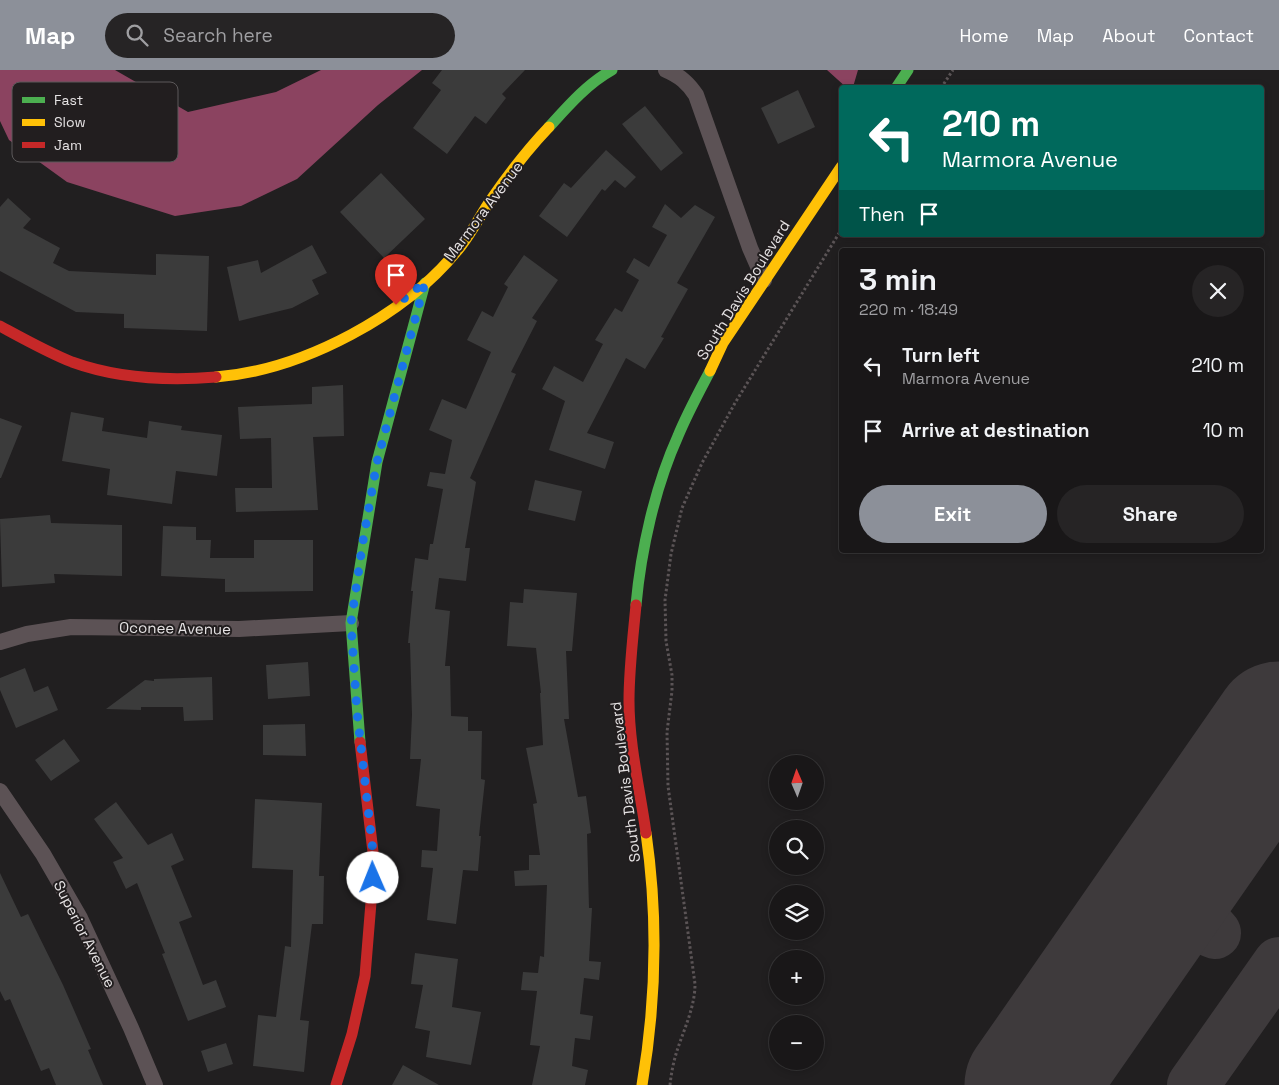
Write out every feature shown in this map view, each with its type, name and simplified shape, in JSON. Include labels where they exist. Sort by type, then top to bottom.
[{"type":"street","name":"Marmora Avenue","points":[[0,326],[62,359],[106,372],[161,378],[222,376],[246,373],[274,366],[329,346],[382,317],[425,282],[456,251],[532,146],[589,85],[612,70]]},
{"type":"street","points":[[666,70],[678,75],[696,95],[750,248],[764,280]]},
{"type":"street","points":[[898,85],[908,70]]},
{"type":"street","name":"South Davis Boulevard","points":[[642,1085],[648,1049],[653,935],[652,876],[632,738],[629,702],[630,665],[638,583],[653,506],[677,437],[723,343],[839,170]]},
{"type":"street","points":[[336,1085],[352,1034],[365,976],[373,878],[373,852],[357,712],[351,623],[377,462],[425,282]]},
{"type":"street","name":"Oconee Avenue","points":[[0,642],[27,634],[71,628],[239,629],[351,623]]},
{"type":"street","name":"Superior Avenue","points":[[0,792],[43,854],[80,918],[155,1085]]},
{"type":"path","points":[[943,85],[953,70]]},
{"type":"path","points":[[670,1085],[676,1053],[694,998],[695,984],[668,786],[667,732],[672,675],[666,641],[665,600],[671,554],[682,508],[702,463],[735,403],[839,233]]},
{"type":"shaded area","points":[[0,70],[115,70],[136,82],[12,82],[12,142],[9,140],[0,121]]},
{"type":"shaded area","points":[[321,70],[422,70],[378,105],[297,179],[241,206],[175,216],[67,182],[39,162],[178,162],[178,106],[188,112],[276,92]]},
{"type":"shaded area","points":[[827,70],[858,70],[854,85],[844,85]]},
{"type":"building","points":[[442,70],[525,70],[502,94],[506,98],[486,124],[475,116],[447,154],[413,128],[441,90],[432,83]]},
{"type":"building","points":[[798,90],[815,127],[778,144],[761,108]]},
{"type":"building","points":[[645,106],[683,153],[661,171],[622,124]]},
{"type":"building","points":[[606,150],[636,177],[625,188],[615,180],[605,191],[602,189],[567,237],[539,216],[564,183],[571,188]]},
{"type":"building","points":[[381,173],[425,219],[384,258],[340,212]]},
{"type":"building","points":[[8,198],[31,219],[23,228],[60,248],[53,263],[69,271],[156,275],[156,254],[209,256],[207,331],[124,328],[124,314],[76,312],[0,271],[0,207]]},
{"type":"building","points":[[665,204],[681,218],[695,205],[715,217],[677,283],[688,289],[661,337],[664,338],[645,369],[626,358],[587,433],[614,442],[605,469],[549,450],[565,401],[542,389],[554,366],[583,382],[603,344],[595,340],[615,308],[622,312],[639,280],[626,272],[634,258],[649,267],[667,235],[652,227]]},
{"type":"building","points":[[312,245],[327,273],[312,280],[319,294],[292,308],[239,321],[227,267],[258,260],[261,273]]},
{"type":"building","points":[[524,255],[558,280],[532,318],[537,321],[511,372],[516,374],[470,478],[476,482],[465,548],[470,548],[466,581],[439,578],[435,609],[450,611],[445,666],[450,666],[451,716],[468,717],[468,731],[482,731],[481,779],[485,780],[479,836],[481,836],[478,871],[463,870],[456,924],[427,920],[433,868],[421,867],[422,850],[437,851],[440,809],[416,806],[421,759],[410,759],[412,715],[410,643],[408,643],[413,591],[411,591],[415,558],[428,560],[430,544],[433,544],[443,489],[427,486],[430,472],[445,474],[452,440],[429,430],[442,399],[466,409],[491,352],[467,340],[482,311],[493,317],[508,287],[504,284]]},
{"type":"building","points":[[343,385],[344,436],[313,437],[318,510],[236,512],[235,488],[272,488],[271,438],[240,439],[238,407],[312,404],[312,387]]},
{"type":"building","points":[[71,412],[104,418],[102,431],[147,438],[149,421],[182,426],[181,430],[222,435],[217,476],[176,471],[172,504],[107,495],[110,469],[62,461]]},
{"type":"building","points":[[0,418],[22,426],[1,478],[0,478]]},
{"type":"building","points":[[535,480],[582,491],[575,521],[528,510]]},
{"type":"building","points":[[50,515],[51,523],[122,525],[122,576],[54,574],[55,583],[2,587],[0,519]]},
{"type":"building","points":[[163,526],[196,527],[196,540],[211,540],[210,558],[254,558],[254,540],[313,540],[313,591],[225,592],[225,579],[161,576]]},
{"type":"building","points":[[524,589],[577,593],[572,651],[566,651],[569,719],[564,719],[578,797],[586,796],[591,833],[587,834],[589,908],[592,908],[589,961],[601,962],[599,980],[584,978],[580,1014],[593,1016],[590,1040],[575,1038],[572,1066],[588,1070],[585,1085],[532,1085],[540,1046],[530,1045],[537,991],[521,990],[523,972],[538,973],[540,956],[544,957],[547,885],[515,886],[514,871],[529,870],[529,855],[540,855],[533,804],[537,803],[526,748],[543,745],[541,693],[536,648],[507,646],[510,602],[523,603]]},
{"type":"building","points":[[308,662],[310,696],[268,699],[266,665]]},
{"type":"building","points":[[25,668],[34,692],[48,686],[58,710],[16,728],[0,690],[0,678]]},
{"type":"building","points":[[212,677],[213,720],[184,721],[183,707],[141,707],[141,710],[106,709],[145,680]]},
{"type":"building","points":[[305,724],[306,756],[263,755],[263,725]]},
{"type":"building","points":[[64,739],[80,761],[51,781],[35,760]]},
{"type":"building","points":[[255,799],[322,803],[319,876],[324,876],[323,924],[312,924],[300,1020],[309,1021],[304,1072],[253,1066],[258,1015],[276,1017],[285,946],[291,947],[293,870],[252,868]]},
{"type":"building","points":[[116,802],[148,845],[172,833],[184,860],[171,866],[192,917],[179,922],[203,985],[216,980],[226,1007],[188,1021],[162,954],[165,953],[137,883],[126,889],[113,862],[123,858],[94,819]]},
{"type":"building","points":[[0,873],[21,917],[28,914],[63,985],[91,1049],[88,1050],[103,1085],[56,1085],[49,1068],[41,1071],[10,999],[5,1001],[0,991]]},
{"type":"building","points":[[415,953],[458,959],[452,1007],[481,1012],[471,1065],[426,1057],[430,1031],[415,1028],[423,985],[411,984]]},
{"type":"building","points":[[226,1043],[233,1064],[208,1072],[201,1051]]},
{"type":"building","points":[[403,1065],[439,1085],[392,1085]]},
{"type":"taxiway","points":[[1112,968],[1137,943],[1155,931],[1175,926],[1185,926],[1205,929],[1215,933],[1198,908],[1192,879],[1196,858],[1210,825]]},
{"type":"taxiway","points":[[1193,1085],[1279,963]]},
{"type":"runway","points":[[1030,1085],[1279,727]]},
{"type":"traffic: fast","points":[[549,127],[586,89],[612,70]]},
{"type":"traffic: fast","points":[[898,85],[908,70]]},
{"type":"traffic: fast","points":[[360,742],[351,623],[377,462],[425,283]]},
{"type":"traffic: fast","points":[[636,605],[645,541],[662,476],[693,403],[710,371]]},
{"type":"traffic: slow","points":[[216,377],[249,372],[318,351],[351,335],[383,316],[412,295],[439,271],[461,246],[504,182],[549,127]]},
{"type":"traffic: slow","points":[[710,371],[723,343],[839,170]]},
{"type":"traffic: slow","points":[[642,1085],[650,1023],[654,959],[650,864],[646,833]]},
{"type":"traffic: jam","points":[[0,326],[63,358],[90,368],[144,377],[180,379],[216,377]]},
{"type":"traffic: jam","points":[[636,605],[631,653],[629,718],[646,833]]},
{"type":"traffic: jam","points":[[336,1085],[352,1034],[365,976],[373,878],[373,852],[360,742]]},
{"type":"route","points":[[373,878],[373,852],[357,712],[351,623],[377,462],[425,282],[396,305]]}]
